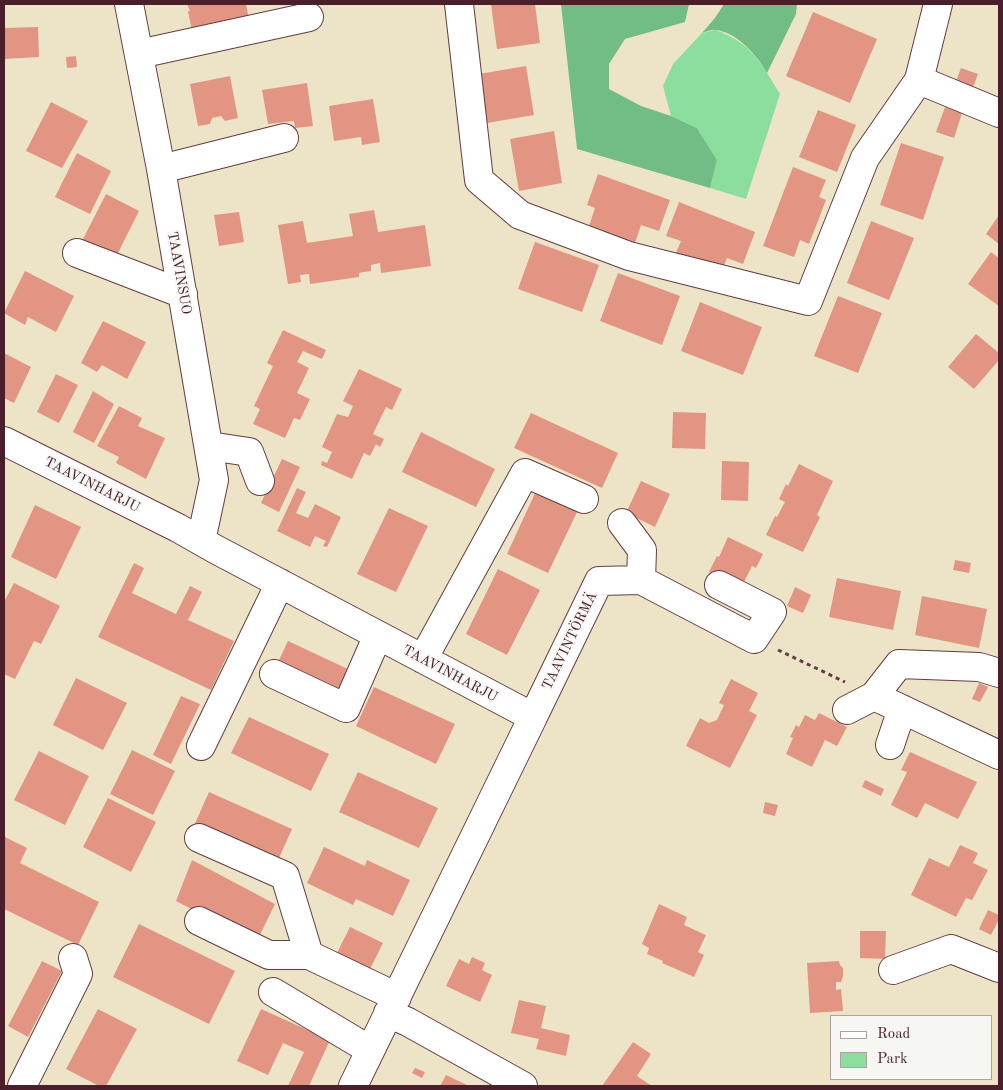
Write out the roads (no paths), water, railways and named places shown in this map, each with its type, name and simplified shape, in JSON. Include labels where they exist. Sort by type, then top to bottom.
[{"type":"street","name":"TAAVINSUO","points":[[129,4],[161,169],[214,480],[201,541]]},
{"type":"street","points":[[459,4],[479,180],[520,215],[629,256],[808,301],[865,158],[919,80],[938,4]]},
{"type":"street","points":[[139,54],[309,17]]},
{"type":"street","points":[[919,80],[999,113]]},
{"type":"street","points":[[161,169],[284,138]]},
{"type":"street","points":[[77,253],[183,294]]},
{"type":"street","name":"TAAVINHARJU","points":[[4,441],[178,528],[533,717]]},
{"type":"street","points":[[209,446],[249,452],[260,481]]},
{"type":"street","points":[[423,660],[525,473],[584,499]]},
{"type":"street","points":[[622,523],[642,550],[641,580]]},
{"type":"street","name":"TAAVINTÖRMÄ","points":[[533,717],[599,582],[641,580],[754,638],[772,612],[719,585]]},
{"type":"street","points":[[200,746],[280,583]]},
{"type":"street","points":[[274,674],[346,708],[378,635]]},
{"type":"street","points":[[847,710],[874,696],[899,664],[980,667],[999,673]]},
{"type":"street","points":[[874,696],[999,755]]},
{"type":"street","points":[[890,745],[902,709]]},
{"type":"street","points":[[353,1086],[533,717]]},
{"type":"street","points":[[199,838],[285,876],[309,955]]},
{"type":"street","points":[[199,921],[269,955],[309,955],[392,1005],[408,1022],[523,1086]]},
{"type":"street","points":[[893,970],[951,949],[999,968]]},
{"type":"street","points":[[22,1086],[78,974],[73,958]]},
{"type":"street","points":[[273,992],[370,1050]]}]
